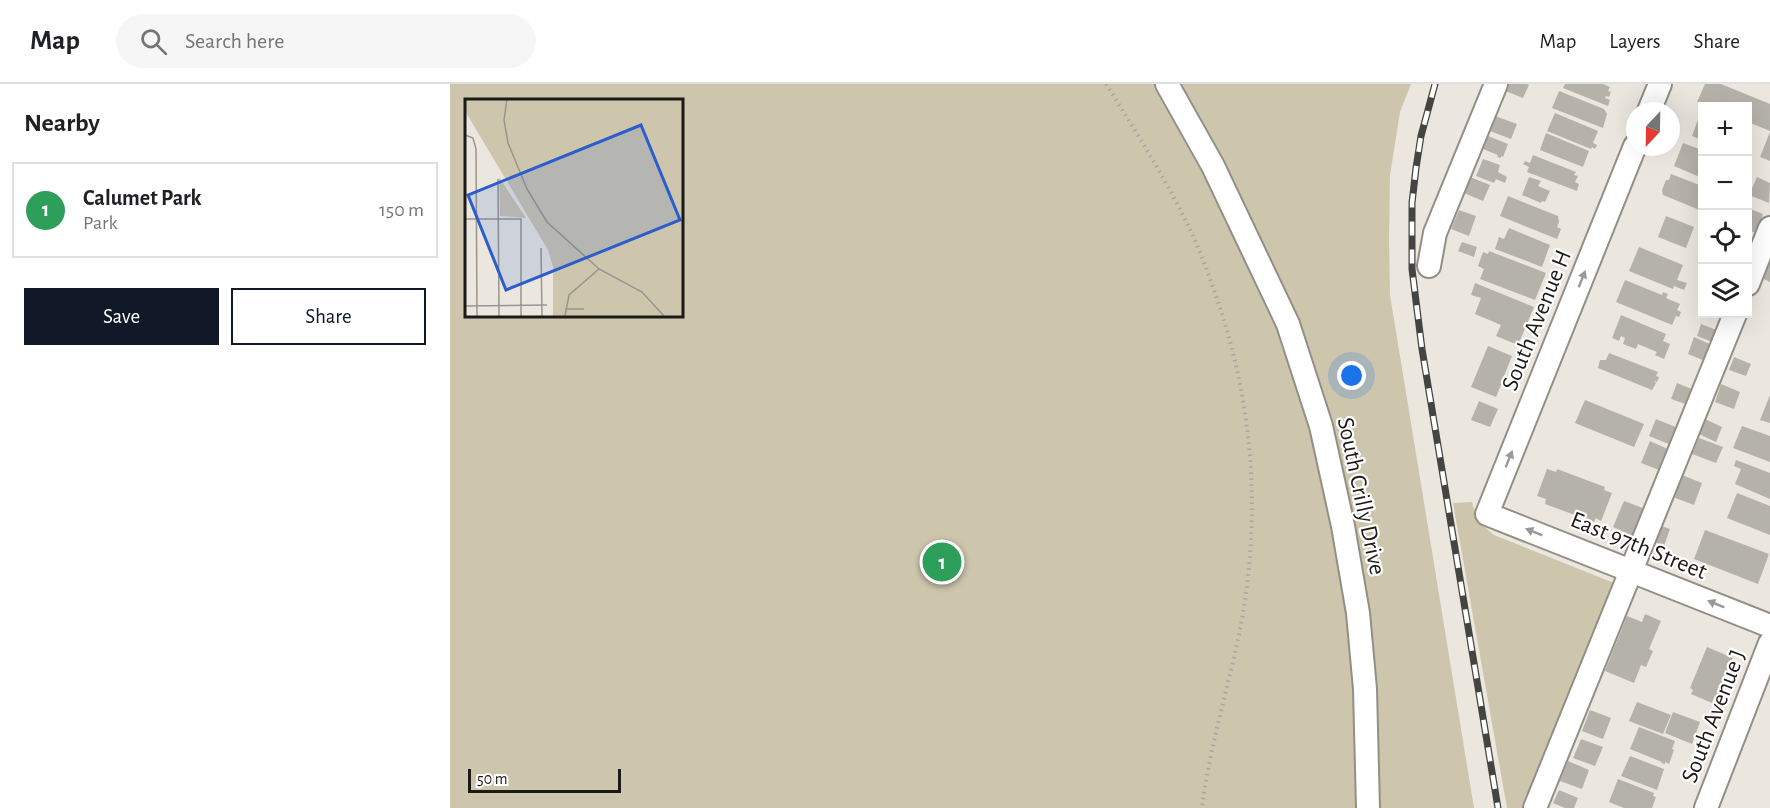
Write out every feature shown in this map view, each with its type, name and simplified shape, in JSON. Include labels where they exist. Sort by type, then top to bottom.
[{"type":"street","name":"South Crilly Drive","points":[[1167,84],[1213,166],[1288,324],[1321,426],[1343,526],[1358,613],[1365,689],[1368,808]]},
{"type":"street","points":[[1429,266],[1436,233],[1496,84]]},
{"type":"street","points":[[1653,102],[1660,84]]},
{"type":"street","name":"South Avenue H","points":[[1487,514],[1631,156]]},
{"type":"street","points":[[1752,274],[1770,228]]},
{"type":"street","points":[[1535,808],[1733,318]]},
{"type":"street","name":"East 97th Street","points":[[1487,514],[1770,626]]},
{"type":"street","name":"South Avenue J","points":[[1706,808],[1770,643]]},
{"type":"path","points":[[1106,84],[1168,186],[1189,226],[1206,266],[1234,355],[1250,440],[1252,540],[1247,587],[1240,631],[1202,808]]},
{"type":"shaded area","points":[[450,84],[1411,84],[1400,112],[1390,175],[1390,295],[1474,808],[450,808]]},
{"type":"shaded area","points":[[1472,502],[1480,521],[1494,535],[1619,585],[1530,808],[1507,808],[1453,503]]},
{"type":"building","points":[[1505,84],[1529,85],[1523,98],[1503,90]]},
{"type":"building","points":[[1565,84],[1603,84],[1610,87],[1609,97],[1605,98],[1610,100],[1608,106],[1563,88]]},
{"type":"building","points":[[1705,84],[1721,84],[1770,104],[1770,131],[1752,124],[1752,102],[1697,102]]},
{"type":"building","points":[[1559,91],[1604,109],[1607,114],[1603,128],[1552,108]]},
{"type":"building","points":[[1555,113],[1598,131],[1593,143],[1597,145],[1595,149],[1547,131]]},
{"type":"building","points":[[1495,116],[1517,124],[1511,139],[1490,131]]},
{"type":"building","points":[[1698,120],[1698,138],[1692,136]]},
{"type":"building","points":[[1770,132],[1770,161],[1760,157]]},
{"type":"building","points":[[1546,133],[1589,151],[1583,167],[1540,150]]},
{"type":"building","points":[[1488,136],[1508,144],[1503,157],[1497,157],[1498,155],[1483,149]]},
{"type":"building","points":[[1683,143],[1698,149],[1698,176],[1674,166],[1680,156]]},
{"type":"building","points":[[1533,155],[1576,172],[1574,175],[1578,176],[1575,182],[1579,184],[1577,191],[1527,172],[1529,167],[1523,164],[1525,161],[1530,163]]},
{"type":"building","points":[[1483,159],[1500,165],[1498,172],[1507,177],[1505,183],[1496,179],[1494,183],[1476,176]]},
{"type":"building","points":[[1671,174],[1698,184],[1698,209],[1663,195],[1662,190],[1666,180],[1669,180]]},
{"type":"building","points":[[1470,177],[1490,185],[1483,201],[1464,193]]},
{"type":"building","points":[[1529,177],[1541,181],[1538,186],[1550,191],[1545,202],[1541,203],[1522,195]]},
{"type":"building","points":[[1757,177],[1770,183],[1769,203],[1752,196],[1752,188]]},
{"type":"building","points":[[1508,196],[1558,216],[1557,227],[1561,229],[1557,239],[1500,216]]},
{"type":"building","points":[[1459,210],[1476,216],[1469,236],[1451,229]]},
{"type":"building","points":[[1752,210],[1763,214],[1756,233],[1752,232]]},
{"type":"building","points":[[1666,216],[1694,227],[1686,248],[1658,237]]},
{"type":"building","points":[[1509,228],[1550,245],[1542,267],[1495,249],[1499,237],[1504,239]]},
{"type":"building","points":[[1462,242],[1477,247],[1474,257],[1458,251]]},
{"type":"building","points":[[1639,247],[1683,265],[1677,280],[1687,283],[1684,290],[1674,286],[1673,289],[1629,271]]},
{"type":"building","points":[[1489,251],[1546,273],[1535,300],[1480,279],[1484,269],[1478,266],[1483,252],[1488,254]]},
{"type":"building","points":[[1770,259],[1770,282],[1762,278]]},
{"type":"building","points":[[1625,280],[1662,295],[1663,292],[1668,294],[1666,298],[1680,304],[1677,310],[1681,312],[1679,317],[1676,316],[1672,325],[1616,302]]},
{"type":"building","points":[[1475,283],[1534,307],[1518,345],[1496,336],[1501,325],[1475,314],[1481,298],[1471,295]]},
{"type":"building","points":[[1621,315],[1666,334],[1663,341],[1670,344],[1664,359],[1655,355],[1657,352],[1638,344],[1636,349],[1623,344],[1625,338],[1621,336],[1619,341],[1612,338]]},
{"type":"building","points":[[1701,324],[1719,331],[1715,343],[1697,336]]},
{"type":"building","points":[[1694,337],[1712,345],[1705,361],[1688,354]]},
{"type":"building","points":[[1488,346],[1512,356],[1504,376],[1506,377],[1503,386],[1501,385],[1496,397],[1471,387]]},
{"type":"building","points":[[1609,353],[1658,372],[1656,376],[1659,377],[1657,382],[1654,381],[1656,383],[1652,390],[1598,368],[1600,360],[1606,360]]},
{"type":"building","points":[[1734,357],[1751,364],[1746,376],[1729,370]]},
{"type":"building","points":[[1677,383],[1694,390],[1688,405],[1671,399]]},
{"type":"building","points":[[1721,384],[1740,392],[1734,409],[1715,402]]},
{"type":"building","points":[[1770,395],[1770,423],[1760,420]]},
{"type":"building","points":[[1585,400],[1644,424],[1634,447],[1575,423]]},
{"type":"building","points":[[1479,401],[1498,409],[1490,427],[1471,420]]},
{"type":"building","points":[[1656,419],[1678,428],[1671,445],[1649,436]]},
{"type":"building","points":[[1705,419],[1722,427],[1716,442],[1699,434]]},
{"type":"building","points":[[1742,426],[1770,436],[1770,462],[1733,448]]},
{"type":"building","points":[[1699,438],[1723,447],[1716,463],[1692,454]]},
{"type":"building","points":[[1650,441],[1672,451],[1664,472],[1641,463]]},
{"type":"building","points":[[1736,460],[1770,473],[1770,499],[1735,484],[1741,469],[1734,466]]},
{"type":"building","points":[[1547,469],[1556,472],[1557,469],[1605,487],[1604,490],[1612,493],[1601,521],[1596,518],[1594,522],[1545,504],[1546,499],[1537,496]]},
{"type":"building","points":[[1682,475],[1702,483],[1694,505],[1673,497]]},
{"type":"building","points":[[1737,493],[1770,506],[1770,535],[1727,518]]},
{"type":"building","points":[[1624,501],[1648,510],[1637,538],[1613,527]]},
{"type":"building","points":[[1662,526],[1670,529],[1664,546],[1655,542]]},
{"type":"building","points":[[1705,530],[1769,554],[1758,584],[1694,559]]},
{"type":"building","points":[[1645,614],[1661,621],[1649,649],[1653,651],[1646,667],[1641,665],[1634,683],[1605,671],[1627,616],[1642,622]]},
{"type":"building","points":[[1707,647],[1733,658],[1717,698],[1714,697],[1712,703],[1691,694],[1693,690],[1690,688]]},
{"type":"building","points":[[1637,702],[1671,715],[1663,734],[1629,721]]},
{"type":"building","points":[[1590,710],[1611,718],[1603,739],[1582,731]]},
{"type":"building","points":[[1673,712],[1700,722],[1692,744],[1665,733]]},
{"type":"building","points":[[1639,727],[1675,741],[1669,764],[1661,763],[1630,749]]},
{"type":"building","points":[[1581,739],[1603,747],[1595,766],[1573,758]]},
{"type":"building","points":[[1630,756],[1664,769],[1657,790],[1621,776]]},
{"type":"building","points":[[1568,761],[1589,770],[1582,789],[1560,781]]},
{"type":"building","points":[[1618,779],[1654,793],[1653,796],[1656,797],[1652,808],[1624,808],[1609,802]]},
{"type":"building","points":[[1559,790],[1578,798],[1574,808],[1565,808],[1553,803]]},
{"type":"railway","points":[[1435,84],[1421,136],[1416,168],[1412,203],[1412,269],[1422,349],[1498,808]]},
{"type":"place","name":"Calumet Park","points":[[942,562]]}]
